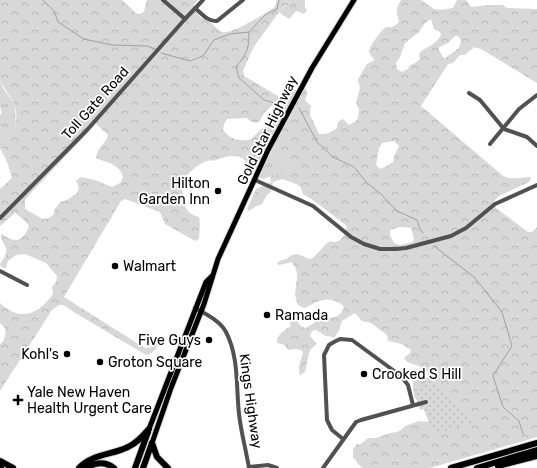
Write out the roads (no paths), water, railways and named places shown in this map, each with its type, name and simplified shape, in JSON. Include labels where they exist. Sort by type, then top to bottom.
[{"type":"highway","points":[[79,468],[85,462],[93,458],[130,446],[149,429]]},
{"type":"highway","points":[[135,468],[149,429]]},
{"type":"highway","points":[[143,468],[152,443]]},
{"type":"highway","points":[[152,443],[157,458],[168,468]]},
{"type":"highway","points":[[451,468],[537,443]]},
{"type":"highway","points":[[477,468],[537,450]]},
{"type":"highway","points":[[490,468],[537,456]]},
{"type":"highway","points":[[0,461],[12,468]]},
{"type":"highway","points":[[86,468],[92,464],[99,463],[108,464],[114,468]]},
{"type":"main road","name":"Gold Star Highway","points":[[152,443],[171,388],[202,312],[218,259],[268,150],[296,96],[325,45],[354,0]]},
{"type":"main road","name":"Gold Star Highway","points":[[149,429],[195,308],[206,282],[212,276]]},
{"type":"street","points":[[163,0],[185,19]]},
{"type":"street","name":"Toll Gate Road","points":[[0,218],[86,130],[203,0]]},
{"type":"street","points":[[195,8],[213,21],[217,20],[243,0]]},
{"type":"street","points":[[469,93],[480,100],[504,128],[527,136],[537,146]]},
{"type":"street","points":[[490,144],[519,109],[537,95]]},
{"type":"street","points":[[255,180],[312,206],[351,237],[364,244],[380,249],[406,248],[451,236],[466,228],[495,204],[537,185]]},
{"type":"street","points":[[0,271],[27,285]]},
{"type":"street","name":"Kings Highway","points":[[195,308],[223,327],[233,352],[237,372],[239,414],[249,467],[268,465],[277,468]]},
{"type":"street","points":[[343,440],[332,430],[327,420],[324,356],[329,345],[340,339],[352,340],[402,376],[408,385],[413,406]]},
{"type":"street","points":[[323,468],[353,425],[361,420],[426,402]]},
{"type":"waterway","points":[[43,0],[54,11],[58,22],[84,39],[112,45],[147,46],[155,49]]},
{"type":"waterway","points":[[161,53],[190,61],[203,56],[214,40],[230,34],[249,32],[265,15],[277,9],[279,0]]},
{"type":"waterway","points":[[249,32],[247,51],[236,67],[239,78],[264,100],[275,103]]},
{"type":"waterway","points":[[299,108],[317,142],[333,157],[354,167],[366,182],[381,194],[397,211],[417,220],[423,233]]},
{"type":"waterway","points":[[434,246],[474,277],[502,312],[512,346],[493,376],[503,407],[519,421],[523,434]]},
{"type":"place","name":"Hilton Garden Inn","points":[[218,191]]},
{"type":"place","name":"Walmart","points":[[115,266]]},
{"type":"place","name":"Ramada","points":[[267,315]]},
{"type":"place","name":"Five Guys","points":[[209,340]]},
{"type":"place","name":"Kohl's","points":[[67,354]]},
{"type":"place","name":"Groton Square","points":[[100,362]]},
{"type":"place","name":"Crooked S Hill","points":[[364,374]]},
{"type":"place","name":"Yale New Haven Health Urgent Care","points":[[18,400]]}]
